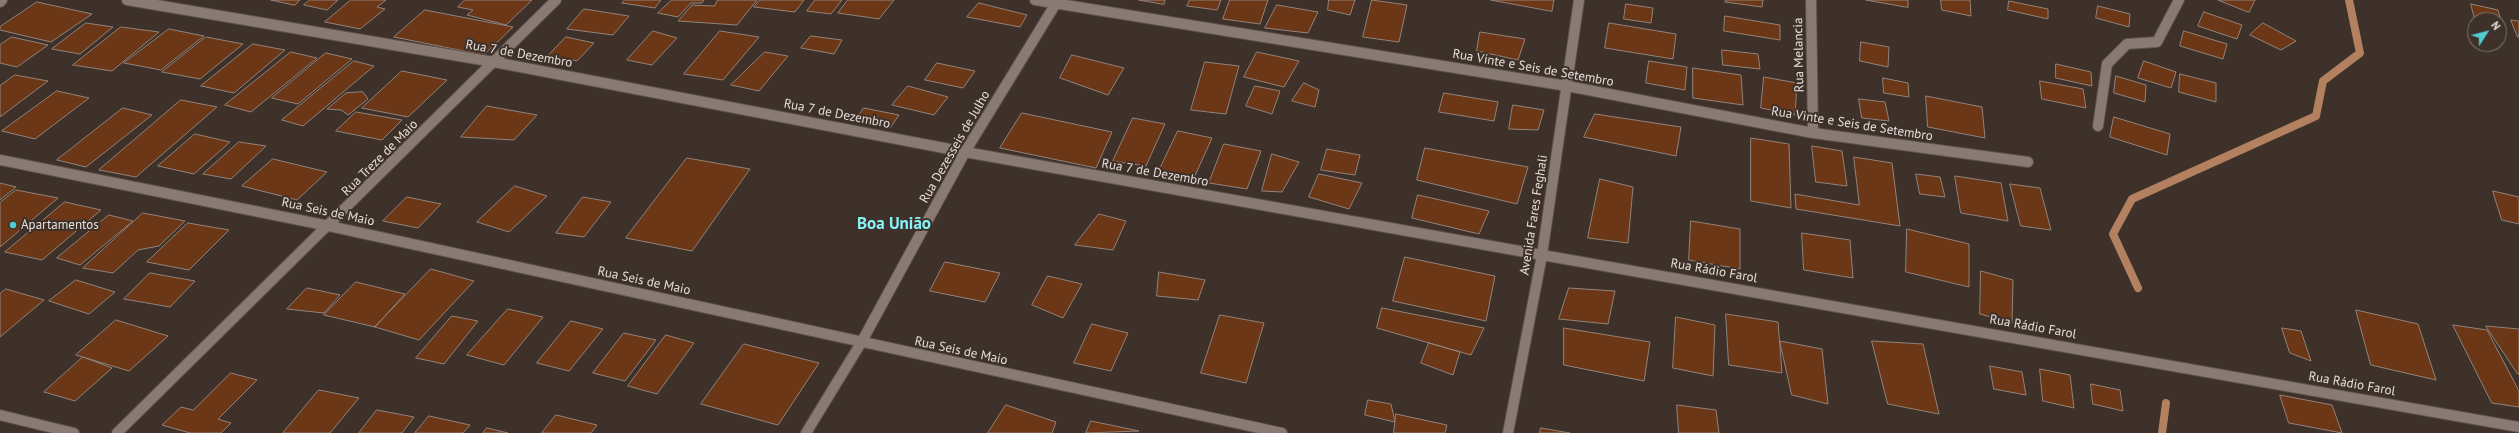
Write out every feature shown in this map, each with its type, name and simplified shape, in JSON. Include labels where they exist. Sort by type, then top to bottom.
[{"type":"street","name":"Rua 7 de Dezembro","points":[[127,0],[494,62],[965,152],[1542,255]]},
{"type":"street","name":"Rua Treze de Maio","points":[[117,433],[329,226],[556,0]]},
{"type":"street","name":"Rua Vinte e Seis de Setembro","points":[[1035,0],[1057,2],[1567,86],[1813,132],[2028,162]]},
{"type":"street","name":"Avenida Fares Feghali","points":[[1508,433],[1542,255],[1579,0]]},
{"type":"street","name":"Rua Melancia","points":[[1811,0],[1813,132]]},
{"type":"street","points":[[2098,126],[2107,64],[2127,44],[2157,42],[2179,0]]},
{"type":"street","name":"Rua Dezesseis de Julho","points":[[806,433],[862,344],[965,152],[1057,2]]},
{"type":"street","name":"Rua Seis de Maio","points":[[0,160],[329,226],[862,344],[1282,433]]},
{"type":"street","name":"Rua Rádio Farol","points":[[1542,255],[2519,427]]},
{"type":"street","points":[[0,415],[74,433]]},
{"type":"building","points":[[271,0],[300,0],[295,5]]},
{"type":"building","points":[[310,0],[338,0],[327,10],[304,5]]},
{"type":"building","points":[[351,0],[386,0],[377,7],[385,9],[360,29],[325,22]]},
{"type":"building","points":[[465,0],[532,0],[506,25],[467,15],[473,10],[458,7]]},
{"type":"building","points":[[625,0],[661,0],[655,8],[622,3]]},
{"type":"building","points":[[672,0],[704,0],[702,3],[691,3],[678,17],[658,13]]},
{"type":"building","points":[[718,0],[757,0],[737,25],[678,21],[692,5],[714,6]]},
{"type":"building","points":[[760,0],[804,0],[795,12],[754,7]]},
{"type":"building","points":[[815,0],[842,0],[831,14],[807,11]]},
{"type":"building","points":[[848,0],[894,0],[879,19],[838,13]]},
{"type":"building","points":[[1139,0],[1165,0],[1164,4]]},
{"type":"building","points":[[1190,0],[1221,0],[1217,10],[1187,6]]},
{"type":"building","points":[[1230,0],[1268,0],[1260,24],[1223,19]]},
{"type":"building","points":[[1329,0],[1355,0],[1350,15],[1328,10]]},
{"type":"building","points":[[1372,0],[1407,5],[1399,42],[1363,37]]},
{"type":"building","points":[[1491,0],[1554,0],[1552,11]]},
{"type":"building","points":[[1726,0],[1763,0],[1762,7],[1725,2]]},
{"type":"building","points":[[1866,0],[1908,0],[1908,7]]},
{"type":"building","points":[[1941,0],[1970,0],[1971,16],[1942,10]]},
{"type":"building","points":[[2218,0],[2255,0],[2249,12]]},
{"type":"building","points":[[2009,1],[2048,9],[2048,19],[2008,10]]},
{"type":"building","points":[[37,2],[92,14],[51,42],[0,30],[0,27]]},
{"type":"building","points":[[979,3],[1027,15],[1020,27],[967,17]]},
{"type":"building","points":[[1626,4],[1653,8],[1651,23],[1624,19]]},
{"type":"building","points":[[2471,4],[2498,10],[2499,12],[2473,12]]},
{"type":"building","points":[[1277,5],[1318,12],[1308,33],[1265,28]]},
{"type":"building","points":[[2098,6],[2130,14],[2129,27],[2096,18]]},
{"type":"building","points":[[584,9],[629,16],[613,35],[567,29]]},
{"type":"building","points":[[425,10],[513,27],[484,55],[394,37]]},
{"type":"building","points":[[2204,12],[2242,25],[2237,39],[2198,26]]},
{"type":"building","points":[[1725,16],[1780,25],[1780,40],[1724,31]]},
{"type":"building","points":[[2511,20],[2519,21],[2519,37],[2518,37]]},
{"type":"building","points":[[86,23],[113,27],[80,54],[52,49]]},
{"type":"building","points":[[1609,23],[1676,34],[1673,59],[1605,48]]},
{"type":"building","points":[[2263,23],[2296,41],[2281,50],[2250,35]]},
{"type":"building","points":[[121,27],[159,32],[112,71],[73,65]]},
{"type":"building","points":[[169,29],[204,36],[161,70],[124,63]]},
{"type":"building","points":[[653,31],[677,38],[652,65],[627,60]]},
{"type":"building","points":[[720,31],[759,37],[723,80],[684,74]]},
{"type":"building","points":[[2184,31],[2227,44],[2223,59],[2180,46]]},
{"type":"building","points":[[1480,32],[1525,39],[1518,60],[1477,51]]},
{"type":"building","points":[[811,36],[842,40],[834,54],[801,48]]},
{"type":"building","points":[[12,37],[48,45],[17,67],[0,63],[0,45]]},
{"type":"building","points":[[206,37],[243,44],[200,79],[162,72]]},
{"type":"building","points":[[566,37],[594,43],[577,61],[549,55]]},
{"type":"building","points":[[1861,42],[1889,47],[1888,67],[1860,61]]},
{"type":"building","points":[[253,44],[285,50],[234,93],[201,86]]},
{"type":"building","points":[[1722,50],[1758,54],[1760,69],[1723,65]]},
{"type":"building","points":[[291,52],[317,58],[251,112],[225,105]]},
{"type":"building","points":[[765,52],[788,56],[759,91],[731,85]]},
{"type":"building","points":[[1257,52],[1299,61],[1284,87],[1244,77]]},
{"type":"building","points":[[326,53],[352,59],[298,104],[272,98]]},
{"type":"building","points":[[1072,55],[1124,68],[1108,95],[1060,78]]},
{"type":"building","points":[[354,61],[374,66],[303,126],[282,120]]},
{"type":"building","points":[[1649,61],[1687,67],[1685,90],[1646,83]]},
{"type":"building","points":[[2144,61],[2176,72],[2171,88],[2138,78]]},
{"type":"building","points":[[1205,62],[1239,66],[1226,114],[1191,110]]},
{"type":"building","points":[[937,63],[975,71],[963,88],[925,80]]},
{"type":"building","points":[[2056,64],[2091,72],[2092,86],[2056,78]]},
{"type":"building","points":[[1693,68],[1741,75],[1743,105],[1693,98]]},
{"type":"building","points":[[402,71],[447,80],[408,117],[362,108]]},
{"type":"building","points":[[2180,74],[2216,83],[2216,102],[2179,92]]},
{"type":"building","points":[[15,75],[48,81],[0,117],[0,86]]},
{"type":"building","points":[[2116,76],[2146,85],[2145,102],[2114,93]]},
{"type":"building","points":[[1764,77],[1797,83],[1795,115],[1761,108]]},
{"type":"building","points":[[1883,78],[1908,83],[1909,97],[1884,93]]},
{"type":"building","points":[[2040,81],[2083,89],[2086,108],[2042,99]]},
{"type":"building","points":[[1304,83],[1319,90],[1315,107],[1292,101]]},
{"type":"building","points":[[908,86],[948,97],[934,115],[892,105]]},
{"type":"building","points":[[1255,86],[1280,91],[1272,114],[1246,106]]},
{"type":"building","points":[[57,91],[89,98],[35,139],[2,131]]},
{"type":"building","points":[[363,92],[368,99],[348,115],[341,110],[327,109],[346,93]]},
{"type":"building","points":[[1444,93],[1498,102],[1494,121],[1439,112]]},
{"type":"building","points":[[1926,96],[1982,107],[1985,138],[1928,127]]},
{"type":"building","points":[[1859,99],[1885,102],[1889,121],[1862,118]]},
{"type":"building","points":[[181,100],[217,107],[136,177],[99,170]]},
{"type":"building","points":[[1513,105],[1544,110],[1538,130],[1509,129]]},
{"type":"building","points":[[487,106],[537,115],[514,140],[461,137]]},
{"type":"building","points":[[123,108],[152,115],[86,167],[57,160]]},
{"type":"building","points":[[864,108],[899,115],[890,128],[855,121]]},
{"type":"building","points":[[356,112],[402,120],[382,140],[336,131]]},
{"type":"building","points":[[1022,113],[1112,132],[1096,168],[1000,148]]},
{"type":"building","points":[[1595,114],[1681,127],[1676,156],[1584,137]]},
{"type":"building","points":[[2114,117],[2170,134],[2167,155],[2110,137]]},
{"type":"building","points":[[1133,118],[1165,124],[1146,166],[1113,161]]},
{"type":"building","points":[[1178,131],[1212,138],[1193,180],[1158,173]]},
{"type":"building","points":[[195,134],[230,142],[194,174],[158,166]]},
{"type":"building","points":[[1751,138],[1789,144],[1791,208],[1751,201]]},
{"type":"building","points":[[239,142],[266,146],[231,179],[203,174]]},
{"type":"building","points":[[1224,144],[1261,151],[1247,189],[1209,183]]},
{"type":"building","points":[[1812,146],[1842,151],[1847,186],[1816,182]]},
{"type":"building","points":[[1425,148],[1528,167],[1517,204],[1417,180]]},
{"type":"building","points":[[1327,149],[1360,155],[1355,175],[1321,170]]},
{"type":"building","points":[[1272,154],[1299,162],[1282,192],[1262,191]]},
{"type":"building","points":[[1854,157],[1892,163],[1900,226],[1796,209],[1795,194],[1859,205]]},
{"type":"building","points":[[687,158],[750,169],[692,251],[626,238]]},
{"type":"building","points":[[273,159],[327,172],[297,200],[242,186]]},
{"type":"building","points":[[1319,174],[1362,183],[1349,209],[1309,197]]},
{"type":"building","points":[[1916,174],[1940,177],[1945,197],[1920,194]]},
{"type":"building","points":[[1955,176],[2001,183],[2008,221],[1961,213]]},
{"type":"building","points":[[1600,179],[1633,187],[1628,243],[1588,238]]},
{"type":"building","name":"Apartamentos","points":[[0,183],[16,187],[0,200]]},
{"type":"building","points":[[2010,184],[2040,188],[2051,230],[2021,226]]},
{"type":"building","points":[[515,186],[547,196],[509,232],[477,222]]},
{"type":"building","name":"Apartamentos","points":[[16,190],[58,198],[0,247],[0,203]]},
{"type":"building","points":[[2493,191],[2519,197],[2519,224],[2502,220]]},
{"type":"building","points":[[1418,195],[1489,211],[1479,234],[1412,218]]},
{"type":"building","points":[[407,197],[441,204],[418,228],[383,221]]},
{"type":"building","points":[[583,197],[611,202],[584,237],[556,233]]},
{"type":"building","points":[[65,202],[101,210],[42,260],[5,252]]},
{"type":"building","points":[[143,213],[185,221],[159,246],[138,250],[113,273],[83,268]]},
{"type":"building","points":[[1099,214],[1126,221],[1113,250],[1075,245]]},
{"type":"building","points":[[109,215],[133,221],[80,265],[57,258]]},
{"type":"building","points":[[1691,221],[1740,229],[1740,269],[1689,260]]},
{"type":"building","points":[[188,223],[229,230],[189,270],[147,262]]},
{"type":"building","points":[[1907,229],[1969,244],[1969,287],[1906,272]]},
{"type":"building","points":[[1802,233],[1850,240],[1853,278],[1804,270]]},
{"type":"building","points":[[1405,257],[1495,276],[1486,321],[1393,301]]},
{"type":"building","points":[[945,262],[1000,273],[985,302],[930,291]]},
{"type":"building","points":[[431,269],[474,281],[419,340],[375,327]]},
{"type":"building","points":[[1981,271],[2013,280],[2012,323],[1980,314]]},
{"type":"building","points":[[1159,272],[1205,280],[1198,300],[1157,296]]},
{"type":"building","points":[[150,273],[195,281],[170,307],[124,299]]},
{"type":"building","points":[[1048,276],[1082,284],[1063,318],[1032,305]]},
{"type":"building","points":[[76,280],[115,292],[89,314],[49,301]]},
{"type":"building","points":[[356,282],[405,294],[375,327],[324,315]]},
{"type":"building","points":[[307,288],[340,295],[324,313],[287,309]]},
{"type":"building","points":[[1569,288],[1615,291],[1608,324],[1559,319]]},
{"type":"building","points":[[6,289],[44,300],[0,337],[0,294]]},
{"type":"building","points":[[1382,308],[1484,328],[1471,355],[1377,328]]},
{"type":"building","points":[[508,309],[543,317],[504,365],[467,355]]},
{"type":"building","points":[[2356,310],[2418,324],[2436,380],[2371,365]]},
{"type":"building","points":[[1726,314],[1778,322],[1782,373],[1729,365]]},
{"type":"building","points":[[1220,315],[1264,323],[1246,383],[1201,373]]},
{"type":"building","points":[[452,316],[478,321],[444,364],[416,358]]},
{"type":"building","points":[[1676,317],[1715,325],[1713,376],[1673,368]]},
{"type":"building","points":[[116,320],[168,336],[129,371],[76,355]]},
{"type":"building","points":[[571,321],[603,329],[569,371],[537,363]]},
{"type":"building","points":[[1092,324],[1128,333],[1111,371],[1074,363]]},
{"type":"building","points":[[2453,325],[2487,330],[2519,391],[2519,407],[2492,403]]},
{"type":"building","points":[[2486,326],[2519,329],[2519,374],[2518,374]]},
{"type":"building","points":[[1564,328],[1650,342],[1644,381],[1564,365]]},
{"type":"building","points":[[2282,328],[2301,331],[2311,361],[2290,353]]},
{"type":"building","points":[[624,333],[656,340],[625,381],[593,373]]},
{"type":"building","points":[[666,335],[694,343],[657,394],[628,386]]},
{"type":"building","points":[[1780,341],[1822,349],[1828,404],[1792,395]]},
{"type":"building","points":[[1872,341],[1923,344],[1939,414],[1888,404]]},
{"type":"building","points":[[1429,343],[1460,352],[1453,375],[1421,363]]},
{"type":"building","points":[[744,344],[819,363],[778,425],[701,404]]},
{"type":"building","points":[[83,357],[112,368],[75,401],[44,392]]},
{"type":"building","points":[[1990,366],[2022,372],[2026,395],[1994,389]]},
{"type":"building","points":[[2040,369],[2070,375],[2074,408],[2043,401]]},
{"type":"building","points":[[231,373],[257,380],[218,419],[231,423],[221,433],[190,433],[162,425],[181,407],[193,410]]},
{"type":"building","points":[[2091,384],[2120,390],[2123,411],[2093,404]]},
{"type":"building","points":[[319,390],[359,398],[330,433],[283,433]]},
{"type":"building","points":[[2280,395],[2332,405],[2342,433],[2289,423]]},
{"type":"building","points":[[1368,400],[1391,404],[1395,422],[1365,415]]},
{"type":"building","points":[[1006,405],[1056,422],[1052,433],[988,433]]},
{"type":"building","points":[[1677,405],[1716,410],[1719,433],[1679,433]]},
{"type":"building","points":[[377,410],[414,417],[402,433],[359,433]]},
{"type":"building","points":[[1396,414],[1447,425],[1445,433],[1394,433]]},
{"type":"building","points":[[556,415],[597,425],[591,433],[542,433]]},
{"type":"building","points":[[429,416],[470,425],[463,433],[415,433]]},
{"type":"building","points":[[1091,421],[1139,431],[1086,433]]},
{"type":"building","points":[[487,428],[508,433],[483,433]]},
{"type":"building","points":[[1541,428],[1570,433],[1540,433]]},
{"type":"waterway","points":[[2138,288],[2113,234],[2132,199],[2316,116],[2323,81],[2360,53],[2349,0]]},
{"type":"waterway","points":[[2162,433],[2166,403]]},
{"type":"place","name":"Apartamentos","points":[[13,225]]},
{"type":"district","name":"Boa União","points":[[894,224]]}]
